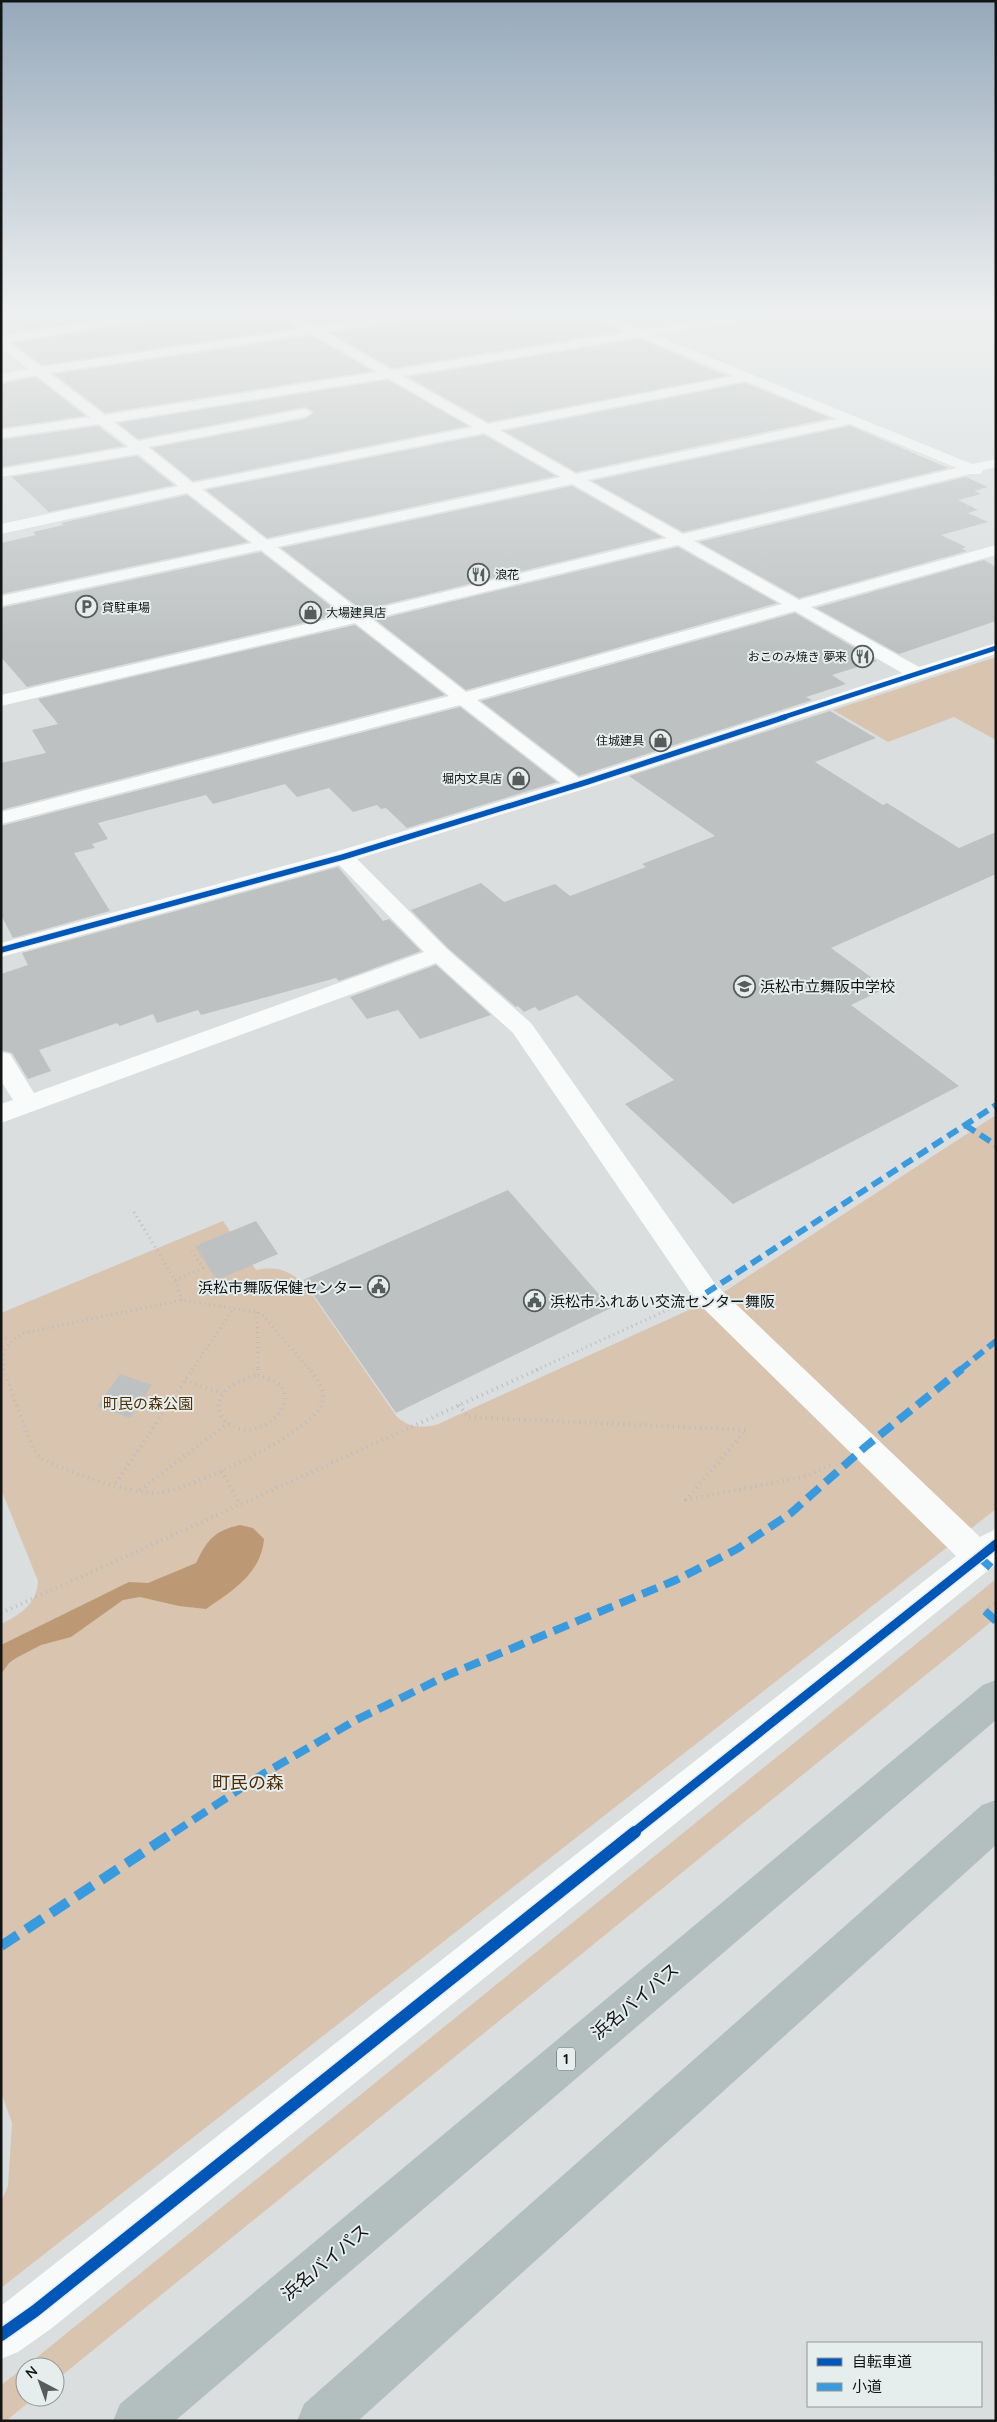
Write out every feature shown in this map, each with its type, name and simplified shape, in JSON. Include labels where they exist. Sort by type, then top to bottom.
[{"type":"highway","name":"浜名バイパス","points":[[136,2421],[996,1697]]},
{"type":"highway","points":[[321,2421],[996,1819]]},
{"type":"street","points":[[1,434],[45,428]]},
{"type":"street","points":[[114,428],[576,785]]},
{"type":"street","points":[[1,473],[232,428]]},
{"type":"street","points":[[1,529],[191,487],[491,428]]},
{"type":"street","points":[[1,602],[813,428]]},
{"type":"street","points":[[871,428],[972,469],[994,471]]},
{"type":"street","points":[[486,429],[917,674]]},
{"type":"street","points":[[1,701],[360,617],[972,469]]},
{"type":"street","points":[[1,818],[464,698],[996,550]]},
{"type":"street","points":[[1,950],[342,857],[576,785],[996,648]]},
{"type":"street","points":[[1,2335],[35,2311],[988,1550],[865,1447],[706,1293],[522,1028],[439,954],[342,857]]},
{"type":"street","points":[[1,1114],[439,954]]},
{"type":"street","points":[[1,1060],[28,1104]]},
{"type":"path","points":[[134,1212],[176,1280],[182,1300]]},
{"type":"path","points":[[176,1280],[203,1268],[192,1251]]},
{"type":"path","points":[[1,1613],[706,1293]]},
{"type":"path","points":[[182,1300],[261,1313],[318,1380],[323,1392],[321,1405],[313,1417],[302,1428],[222,1471],[156,1493],[52,1464],[40,1458],[33,1448],[1,1362],[3,1351],[10,1340],[24,1332],[38,1328],[182,1300]]},
{"type":"path","points":[[116,1483],[234,1308]]},
{"type":"path","points":[[257,1312],[258,1375]]},
{"type":"path","points":[[1,1336],[10,1340]]},
{"type":"path","points":[[258,1375],[270,1378],[280,1385],[285,1394],[285,1406],[279,1416],[268,1425],[254,1429],[240,1428],[228,1423],[220,1415],[219,1404],[222,1392],[232,1383],[244,1377],[258,1375]]},
{"type":"path","points":[[185,1380],[222,1392]]},
{"type":"path","points":[[459,1405],[468,1417],[746,1430],[686,1500],[808,1476],[865,1447]]},
{"type":"path","points":[[140,1490],[228,1423]]},
{"type":"path","points":[[222,1471],[240,1505]]},
{"type":"path","points":[[985,1611],[996,1602]]},
{"type":"green space","points":[[996,657],[996,740],[954,717],[888,742],[833,710]]},
{"type":"green space","name":"町民の森","points":[[996,1115],[996,1509],[1,2288],[1,2202],[8,2186],[12,2123],[1,2092],[1,1624],[15,1617],[26,1608],[34,1596],[38,1581],[1,1489],[1,1313],[223,1221],[256,1270],[283,1270],[306,1286],[397,1417],[415,1426],[436,1425],[713,1299]]},
{"type":"green space","points":[[996,1579],[996,1618],[65,2373],[65,2357],[37,2357]]},
{"type":"green space","points":[[15,2374],[15,2407],[23,2407],[6,2421],[1,2421],[1,2385]]},
{"type":"shaded area","points":[[240,1525],[253,1528],[264,1539],[262,1551],[251,1572],[244,1580],[206,1609],[179,1606],[140,1597],[123,1600],[71,1637],[41,1645],[16,1658],[9,1663],[1,1674],[1,1645],[129,1582],[148,1583],[196,1563],[204,1548],[213,1537],[224,1530]]},
{"type":"building","points":[[84,428],[101,428],[124,446],[1,467],[1,440]]},
{"type":"building","points":[[124,428],[195,428],[138,439]]},
{"type":"building","points":[[257,428],[458,428],[193,481],[152,448]]},
{"type":"building","points":[[519,428],[783,428],[576,472],[504,431]]},
{"type":"building","points":[[840,428],[855,428],[948,468],[683,532],[592,481]]},
{"type":"building","points":[[484,435],[556,476],[267,538],[206,490]]},
{"type":"building","points":[[137,456],[174,485],[49,512],[12,477]]},
{"type":"building","points":[[966,477],[988,487],[975,491],[981,494],[958,500],[978,510],[968,513],[988,522],[941,535],[966,547],[962,549],[967,551],[799,598],[699,542]]},
{"type":"building","points":[[572,486],[662,537],[362,610],[281,548]]},
{"type":"building","points":[[187,495],[248,542],[1,594],[1,543],[36,535],[33,532],[64,525],[61,523]]},
{"type":"building","points":[[678,547],[777,603],[466,690],[376,620]]},
{"type":"building","points":[[261,552],[341,614],[27,687],[1,657],[1,608]]},
{"type":"building","points":[[984,560],[996,567],[996,621],[899,654],[816,608]]},
{"type":"building","points":[[795,613],[877,661],[832,675],[846,684],[806,697],[812,700],[579,776],[481,701]]},
{"type":"building","points":[[355,625],[445,695],[1,810],[1,763],[46,753],[32,730],[58,724],[38,699]]},
{"type":"building","points":[[460,707],[557,782],[407,828],[386,808],[381,809],[377,805],[353,812],[329,788],[297,797],[285,784],[213,804],[206,795],[98,823],[108,839],[92,844],[95,848],[74,853],[110,911],[13,938],[1,915],[1,826]]},
{"type":"building","points":[[830,711],[876,738],[815,762],[883,805],[887,803],[959,848],[996,832],[996,874],[831,948],[886,988],[851,1005],[959,1086],[733,1204],[625,1104],[674,1080],[577,995],[539,1011],[535,1007],[524,1012],[518,1006],[516,1007],[448,948],[411,910],[481,883],[504,902],[555,884],[570,896],[646,867],[642,864],[715,836],[629,776]]},
{"type":"building","points":[[338,867],[383,921],[389,919],[421,951],[339,981],[336,978],[201,1015],[198,1010],[157,1023],[153,1014],[120,1026],[117,1023],[39,1050],[51,1071],[28,1079],[12,1053],[1,1050],[1,974],[28,965],[22,953]]},
{"type":"building","points":[[436,965],[491,1015],[420,1039],[398,1010],[367,1019],[350,997]]},
{"type":"building","points":[[508,1190],[611,1308],[396,1413],[303,1280]]},
{"type":"building","points":[[256,1221],[278,1254],[217,1280],[195,1246]]},
{"type":"building","points":[[120,1374],[152,1385],[130,1418],[97,1406]]},
{"type":"marked path","points":[[706,1293],[996,1105]]},
{"type":"marked path","points":[[965,1125],[996,1145]]},
{"type":"marked path","points":[[1,1946],[263,1774],[356,1720],[448,1675],[676,1580],[737,1549],[791,1513],[865,1447],[996,1341]]},
{"type":"marked path","points":[[979,1557],[996,1572]]},
{"type":"marked path","points":[[985,1611],[996,1621]]},
{"type":"cycle path","points":[[1,950],[343,857],[587,782],[996,648]]},
{"type":"cycle path","points":[[1,2335],[35,2311],[996,1544]]},
{"type":"place","name":"浪花","points":[[479,574]]},
{"type":"place","name":"貸駐車場","points":[[86,607]]},
{"type":"place","name":"大場建具店","points":[[310,612]]},
{"type":"place","name":"おこのみ焼き 夢来","points":[[863,656]]},
{"type":"place","name":"住城建具","points":[[660,740]]},
{"type":"place","name":"堀内文具店","points":[[518,778]]},
{"type":"place","name":"浜松市立舞阪中学校","points":[[744,986]]},
{"type":"place","name":"浜松市舞阪保健センター","points":[[379,1287]]},
{"type":"place","name":"浜松市ふれあい交流センター舞阪","points":[[534,1301]]},
{"type":"park label","name":"町民の森公園","points":[[148,1403]]}]
